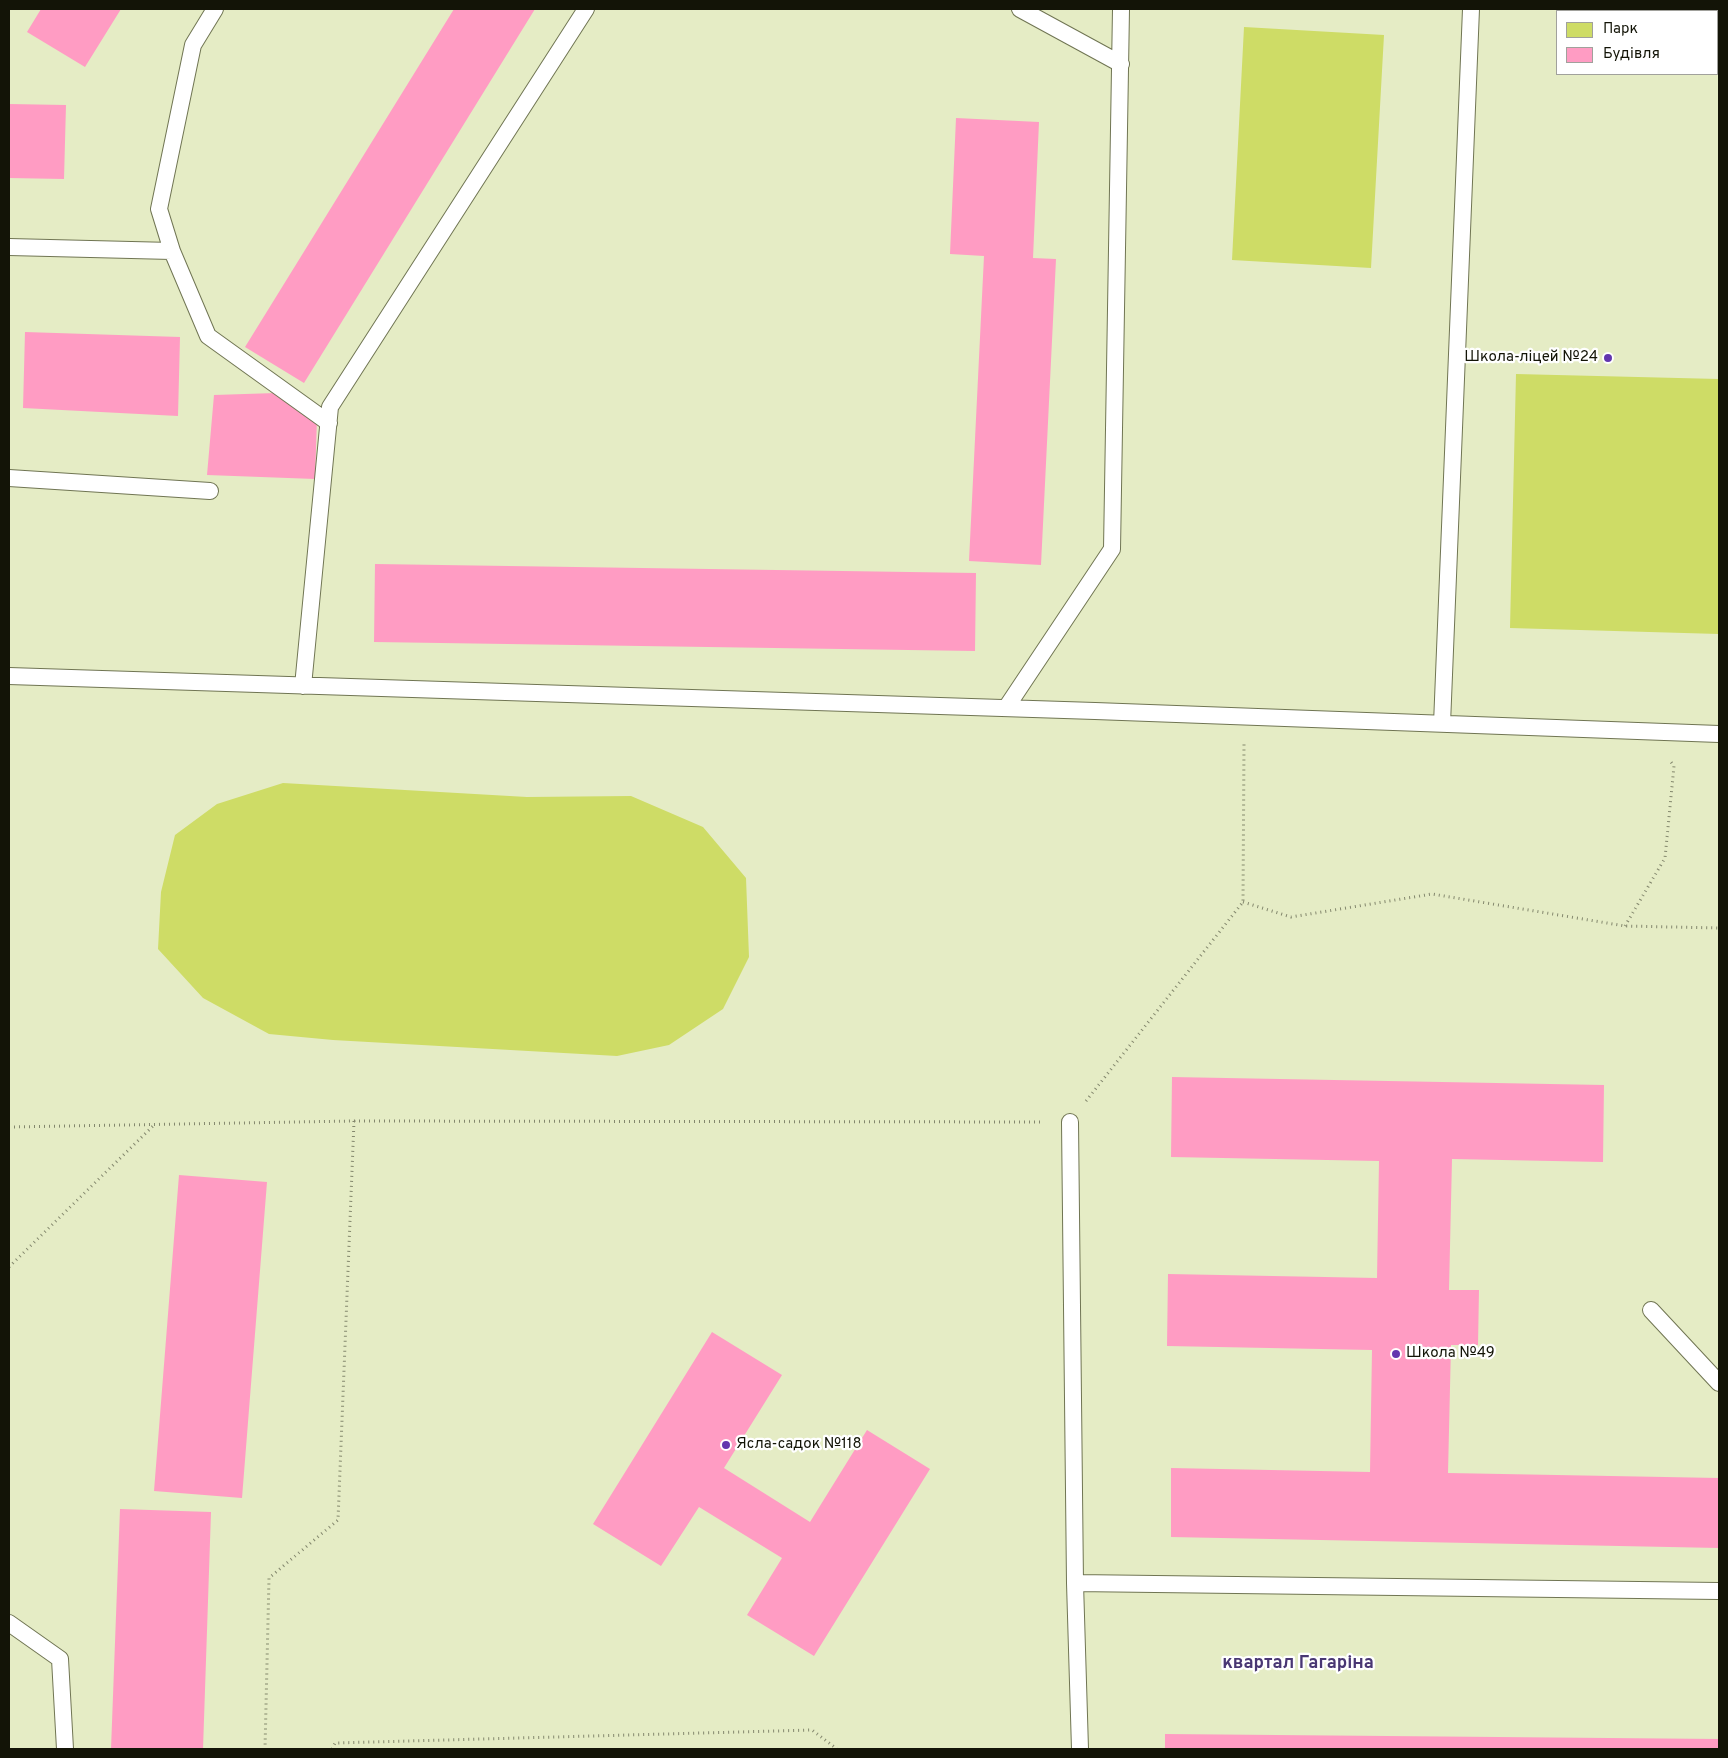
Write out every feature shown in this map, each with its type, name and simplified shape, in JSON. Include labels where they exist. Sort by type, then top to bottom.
[{"type":"lane","points":[[215,9],[193,44],[159,209],[172,251],[208,336],[329,423]]},
{"type":"lane","points":[[303,686],[330,407],[586,9]]},
{"type":"lane","points":[[1020,9],[1121,64]]},
{"type":"lane","points":[[1006,708],[1112,549],[1121,9]]},
{"type":"lane","points":[[1442,724],[1471,9]]},
{"type":"lane","points":[[9,247],[172,251]]},
{"type":"lane","points":[[9,478],[210,491]]},
{"type":"lane","points":[[9,676],[1244,716],[1719,734]]},
{"type":"lane","points":[[1070,1122],[1075,1583],[1080,1749]]},
{"type":"lane","points":[[1651,1310],[1719,1383]]},
{"type":"lane","points":[[1075,1583],[1719,1592]]},
{"type":"lane","points":[[9,1623],[60,1659],[65,1749]]},
{"type":"path","points":[[9,1127],[354,1121],[1070,1122],[1243,902],[1244,716]]},
{"type":"path","points":[[1625,926],[1665,858],[1674,766],[1650,732]]},
{"type":"path","points":[[1243,902],[1291,917],[1432,894],[1625,926],[1719,928]]},
{"type":"path","points":[[265,1749],[269,1578],[338,1520],[354,1121]]},
{"type":"path","points":[[9,1267],[154,1125]]},
{"type":"path","points":[[332,1749],[336,1743],[812,1730],[837,1749]]},
{"type":"green space","points":[[1244,27],[1384,35],[1371,268],[1232,260]]},
{"type":"green space","points":[[1516,374],[1719,379],[1719,634],[1510,628]]},
{"type":"green space","points":[[283,783],[527,797],[631,796],[703,827],[746,878],[749,957],[723,1009],[669,1045],[617,1056],[333,1040],[269,1034],[203,998],[158,949],[161,892],[175,835],[217,804]]},
{"type":"building","points":[[41,9],[121,9],[85,67],[27,32]]},
{"type":"building","points":[[454,9],[535,9],[304,383],[245,347]]},
{"type":"building","points":[[9,104],[66,105],[64,179],[9,178]]},
{"type":"building","points":[[956,118],[1039,122],[1033,258],[1056,259],[1041,565],[969,561],[984,256],[950,254]]},
{"type":"building","points":[[25,332],[180,337],[178,416],[23,408]]},
{"type":"building","points":[[276,393],[317,418],[315,479],[207,475],[214,395]]},
{"type":"building","points":[[375,564],[976,573],[975,651],[374,642]]},
{"type":"building","points":[[1172,1077],[1604,1085],[1603,1162],[1452,1159],[1449,1290],[1479,1290],[1478,1345],[1451,1345],[1448,1473],[1719,1478],[1719,1548],[1171,1537],[1171,1468],[1370,1472],[1372,1350],[1167,1346],[1168,1274],[1377,1278],[1379,1161],[1171,1157]]},
{"type":"building","points":[[179,1175],[267,1182],[242,1498],[154,1491]]},
{"type":"building","points":[[712,1332],[782,1375],[724,1468],[810,1522],[867,1430],[930,1469],[814,1656],[747,1615],[782,1558],[699,1507],[661,1566],[593,1524]]},
{"type":"building","points":[[120,1509],[211,1512],[203,1749],[111,1749]]},
{"type":"building","points":[[1165,1734],[1719,1739],[1719,1749],[1165,1749]]},
{"type":"place","name":"Школа-ліцей №24","points":[[1608,358]]},
{"type":"place","name":"Школа №49","points":[[1396,1354]]},
{"type":"place","name":"Ясла-садок №118","points":[[726,1445]]},
{"type":"district","name":"квартал Гагаріна","points":[[1298,1664]]}]
